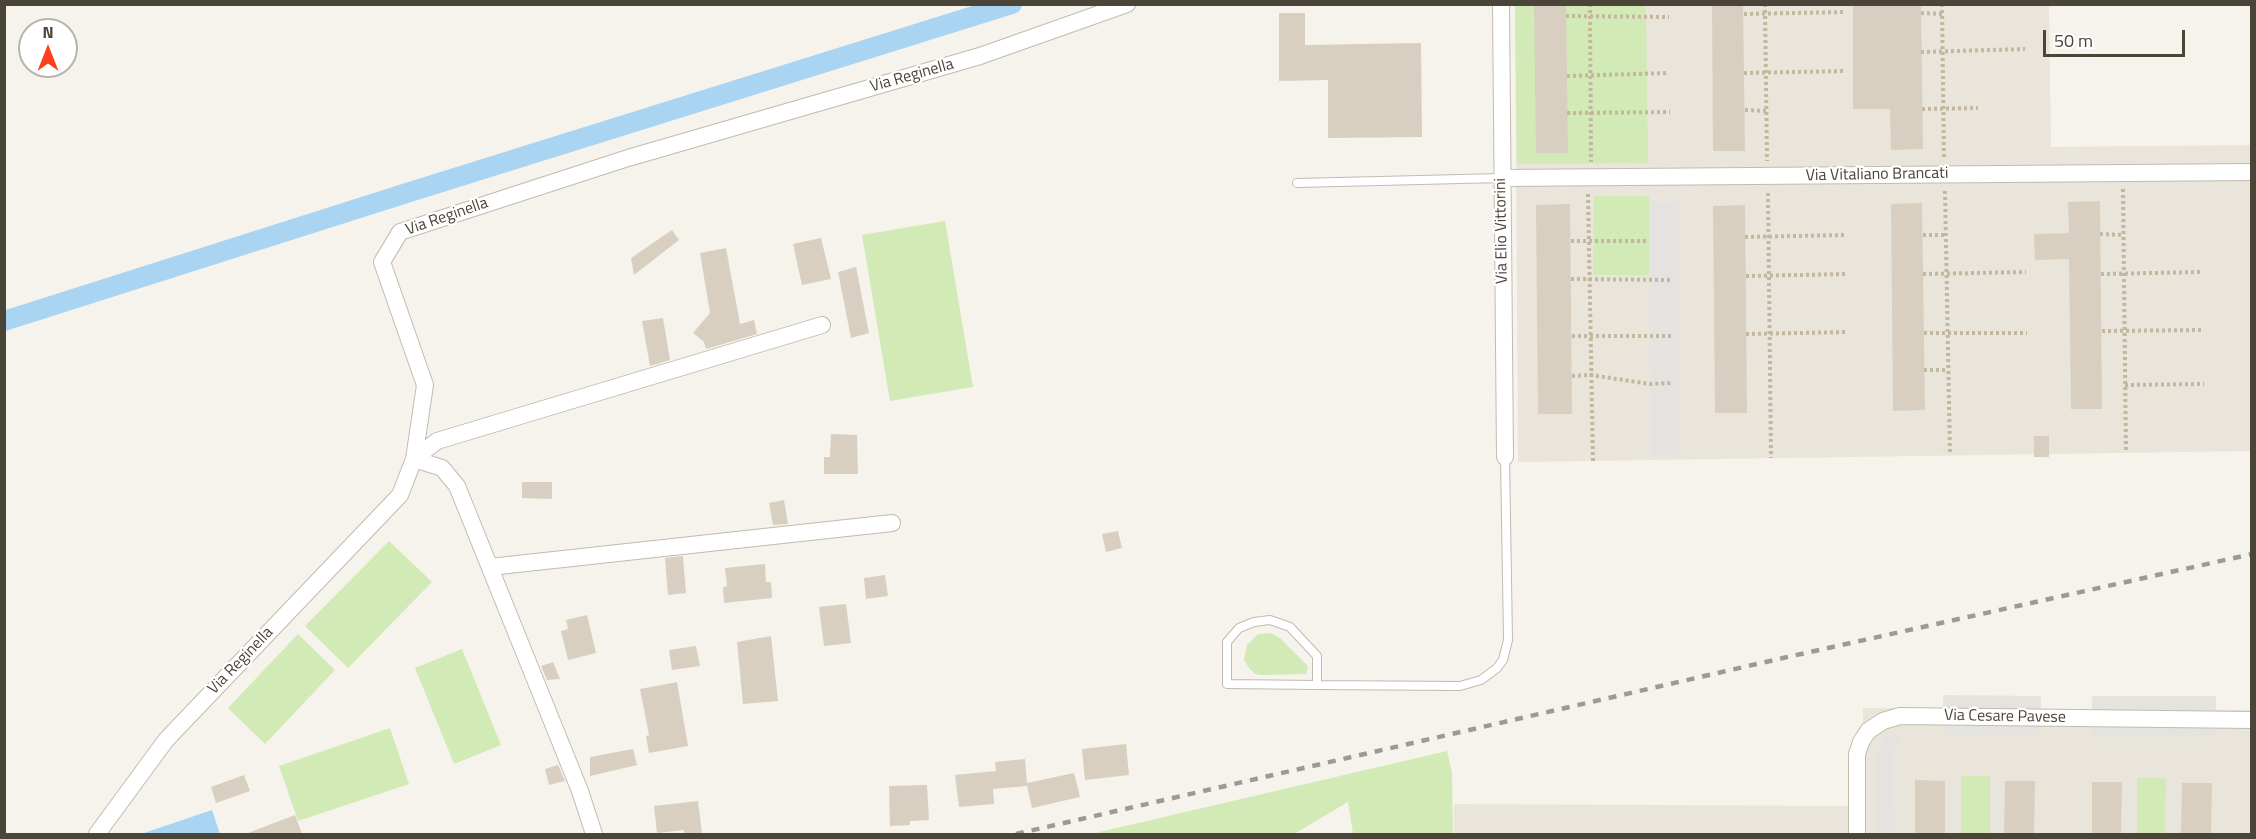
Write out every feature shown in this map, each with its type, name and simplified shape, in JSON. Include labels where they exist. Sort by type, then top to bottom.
[{"type":"street","name":"Via Reginella","points":[[97,834],[166,740],[400,495],[414,459],[425,385],[382,262],[400,232],[628,158],[980,56],[1126,4]]},
{"type":"street","name":"Via Elio Vittorini","points":[[1501,4],[1505,457]]},
{"type":"street","name":"Via Vitaliano Brancati","points":[[1502,178],[2252,172]]},
{"type":"street","points":[[414,459],[437,441],[822,325]]},
{"type":"street","points":[[414,459],[442,468],[458,486],[580,790],[594,834]]},
{"type":"street","points":[[490,567],[891,523]]},
{"type":"street","name":"Via Cesare Pavese","points":[[1857,834],[1857,754],[1861,742],[1868,731],[1883,721],[1900,716],[2252,720]]},
{"type":"lane","points":[[1297,183],[1502,178]]},
{"type":"lane","points":[[1317,685],[1317,656],[1290,627],[1270,620],[1254,622],[1239,628],[1227,642],[1227,684],[1317,685],[1460,686],[1481,680],[1497,668],[1503,660],[1508,640],[1505,457]]},
{"type":"path","points":[[1590,4],[1591,163]]},
{"type":"path","points":[[1766,4],[1767,162]]},
{"type":"path","points":[[1942,4],[1944,160]]},
{"type":"path","points":[[1744,14],[1845,12]]},
{"type":"path","points":[[1921,13],[1942,14]]},
{"type":"path","points":[[1566,16],[1669,18]]},
{"type":"path","points":[[1921,52],[2025,49]]},
{"type":"path","points":[[1744,73],[1845,71]]},
{"type":"path","points":[[1567,76],[1669,73]]},
{"type":"path","points":[[1922,109],[1978,108]]},
{"type":"path","points":[[1744,110],[1767,111]]},
{"type":"path","points":[[1567,113],[1670,112]]},
{"type":"path","points":[[2122,188],[2126,453]]},
{"type":"path","points":[[1945,190],[1950,455]]},
{"type":"path","points":[[1768,192],[1771,458]]},
{"type":"path","points":[[1588,194],[1593,461]]},
{"type":"path","points":[[2100,234],[2123,235]]},
{"type":"path","points":[[1745,237],[1847,235]]},
{"type":"path","points":[[1923,235],[1946,235]]},
{"type":"path","points":[[1571,242],[1649,242]]},
{"type":"path","points":[[1923,274],[2026,272]]},
{"type":"path","points":[[2101,274],[2203,272]]},
{"type":"path","points":[[1746,276],[1848,274]]},
{"type":"path","points":[[1571,279],[1671,280]]},
{"type":"path","points":[[2102,331],[2203,330]]},
{"type":"path","points":[[1746,334],[1848,332]]},
{"type":"path","points":[[1924,333],[2026,333]]},
{"type":"path","points":[[1572,336],[1672,336]]},
{"type":"path","points":[[1924,370],[1948,370]]},
{"type":"path","points":[[1572,376],[1591,375],[1650,384],[1672,383]]},
{"type":"path","points":[[2125,385],[2204,384]]},
{"type":"shaded area","points":[[1515,5],[2049,5],[2051,147],[2251,145],[2251,451],[1518,462]]},
{"type":"shaded area","points":[[1649,202],[1679,202],[1681,455],[1650,456]]},
{"type":"shaded area","points":[[1943,695],[2041,696],[2040,737],[1943,736]]},
{"type":"shaded area","points":[[2092,696],[2216,696],[2216,737],[2092,737]]},
{"type":"shaded area","points":[[1863,708],[2251,710],[2251,834],[1863,834]]},
{"type":"shaded area","points":[[1892,733],[1902,733],[1895,746],[1893,761],[1895,834],[1875,834],[1875,756],[1882,741]]},
{"type":"shaded area","points":[[1454,804],[1851,806],[1851,834],[1454,834]]},
{"type":"green space","points":[[1515,5],[1646,5],[1648,163],[1517,164]]},
{"type":"green space","points":[[1594,196],[1649,196],[1649,275],[1593,275]]},
{"type":"green space","points":[[945,221],[973,387],[890,401],[862,235]]},
{"type":"green space","points":[[389,541],[432,582],[348,668],[305,626]]},
{"type":"green space","points":[[1271,633],[1280,638],[1308,666],[1306,674],[1262,675],[1255,674],[1249,668],[1244,660],[1247,645],[1258,634]]},
{"type":"green space","points":[[298,634],[335,670],[265,744],[228,708]]},
{"type":"green space","points":[[462,649],[501,745],[454,764],[415,668]]},
{"type":"green space","points":[[390,728],[409,784],[298,821],[279,766]]},
{"type":"green space","points":[[1447,751],[1452,772],[1453,834],[1353,834],[1348,802],[1294,834],[1091,834]]},
{"type":"green space","points":[[1961,776],[1990,776],[1990,834],[1961,834]]},
{"type":"green space","points":[[2137,778],[2166,778],[2165,834],[2137,834]]},
{"type":"water","points":[[212,810],[220,834],[144,833]]},
{"type":"building","points":[[1534,4],[1566,4],[1568,153],[1536,153]]},
{"type":"building","points":[[1712,4],[1743,4],[1745,151],[1713,151]]},
{"type":"building","points":[[1853,4],[1921,4],[1923,149],[1891,150],[1890,109],[1853,109]]},
{"type":"building","points":[[1279,13],[1305,13],[1305,45],[1421,43],[1422,137],[1328,138],[1328,80],[1279,81]]},
{"type":"building","points":[[2100,201],[2102,409],[2071,409],[2069,259],[2035,260],[2034,234],[2069,233],[2068,202]]},
{"type":"building","points":[[1922,203],[1925,410],[1893,411],[1891,204]]},
{"type":"building","points":[[1570,204],[1572,414],[1538,414],[1536,205]]},
{"type":"building","points":[[1745,205],[1747,413],[1715,413],[1713,206]]},
{"type":"building","points":[[672,230],[679,240],[634,275],[631,258]]},
{"type":"building","points":[[821,238],[831,279],[802,285],[793,244]]},
{"type":"building","points":[[726,248],[740,324],[754,320],[757,334],[706,349],[704,342],[693,333],[710,313],[700,253]]},
{"type":"building","points":[[856,267],[869,333],[851,338],[838,272]]},
{"type":"building","points":[[663,318],[670,360],[650,366],[642,321]]},
{"type":"building","points":[[831,434],[857,435],[858,474],[824,474],[824,457],[830,457]]},
{"type":"building","points":[[2034,436],[2049,436],[2049,457],[2034,457]]},
{"type":"building","points":[[522,482],[552,482],[552,499],[522,498]]},
{"type":"building","points":[[784,500],[788,524],[773,525],[769,503]]},
{"type":"building","points":[[1118,531],[1122,548],[1106,552],[1102,534]]},
{"type":"building","points":[[683,556],[686,593],[668,595],[665,558]]},
{"type":"building","points":[[765,564],[766,582],[771,582],[772,598],[724,603],[723,587],[727,586],[725,568]]},
{"type":"building","points":[[885,575],[888,596],[866,599],[864,578]]},
{"type":"building","points":[[846,604],[851,643],[824,646],[819,607]]},
{"type":"building","points":[[587,615],[596,653],[568,660],[561,631],[568,629],[566,620]]},
{"type":"building","points":[[771,636],[778,701],[743,704],[737,642]]},
{"type":"building","points":[[696,646],[700,666],[672,670],[669,650]]},
{"type":"building","points":[[553,662],[560,679],[547,680],[541,666]]},
{"type":"building","points":[[677,682],[688,746],[649,753],[646,736],[649,735],[640,689]]},
{"type":"building","points":[[1126,744],[1129,775],[1085,780],[1082,749]]},
{"type":"building","points":[[633,749],[637,765],[590,776],[590,757]]},
{"type":"building","points":[[1025,759],[1027,783],[1074,773],[1080,797],[1032,808],[1027,786],[993,789],[994,804],[959,807],[955,775],[996,771],[995,762]]},
{"type":"building","points":[[558,765],[565,781],[549,785],[545,769]]},
{"type":"building","points":[[244,775],[250,791],[216,803],[211,787]]},
{"type":"building","points":[[1915,780],[1945,781],[1945,834],[1915,834]]},
{"type":"building","points":[[2005,781],[2035,781],[2034,834],[2004,834]]},
{"type":"building","points":[[2092,782],[2122,782],[2121,834],[2092,834]]},
{"type":"building","points":[[2182,783],[2212,783],[2211,834],[2181,834]]},
{"type":"building","points":[[927,785],[929,820],[910,821],[910,825],[890,826],[889,786]]},
{"type":"building","points":[[698,801],[702,834],[684,834],[684,830],[657,833],[654,806]]},
{"type":"building","points":[[295,815],[302,834],[248,834],[248,833]]},
{"type":"waterway","points":[[4,321],[1012,4]]},
{"type":"railway","points":[[1016,834],[1783,658],[2252,554]]}]
